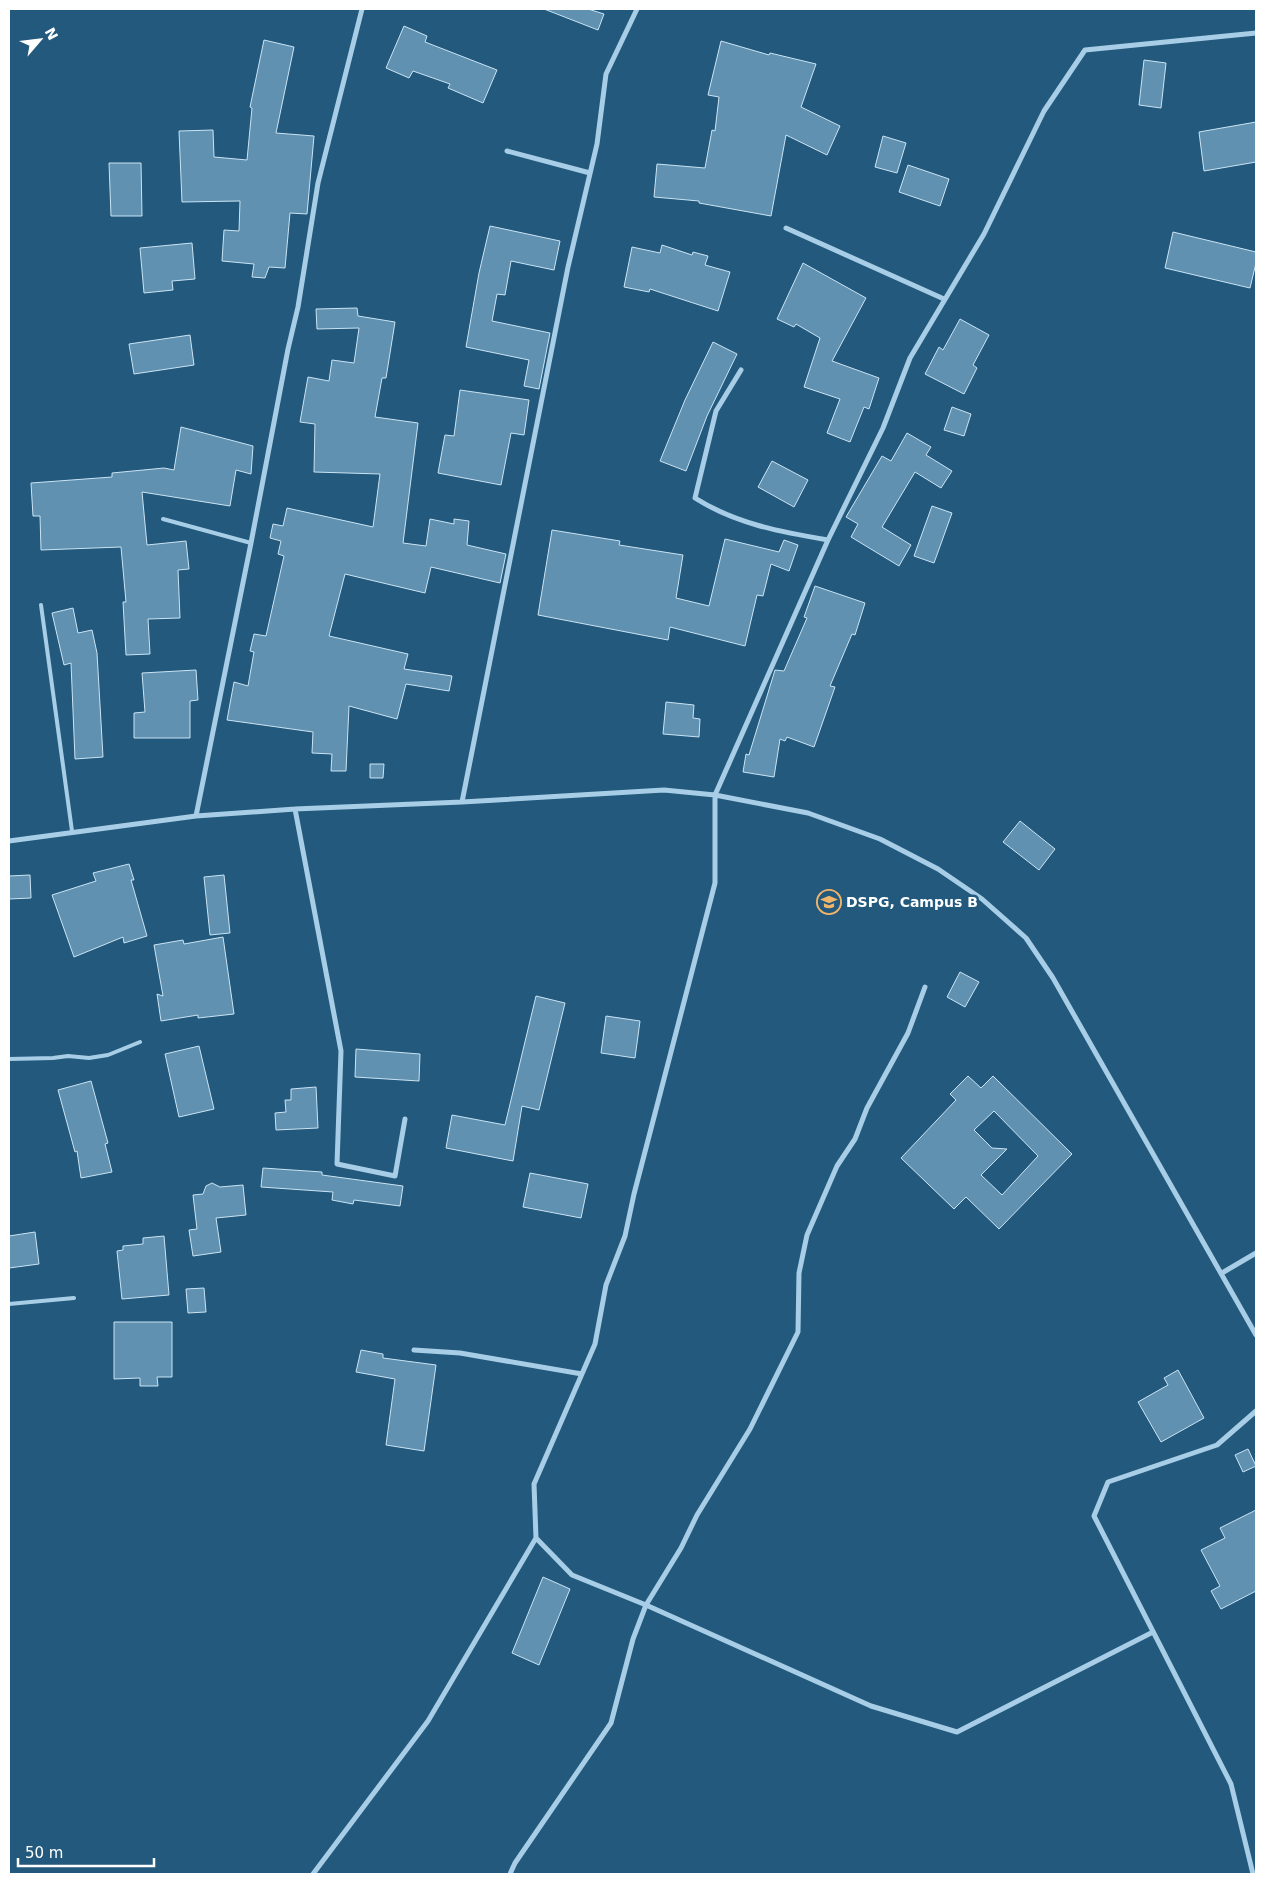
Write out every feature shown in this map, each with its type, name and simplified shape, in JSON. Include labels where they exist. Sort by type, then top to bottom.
[{"type":"street","points":[[196,816],[288,349],[298,308],[318,183],[362,9]]},
{"type":"street","points":[[462,802],[568,267],[597,144],[606,74],[637,9]]},
{"type":"street","points":[[313,1874],[428,1721],[536,1538],[534,1484],[595,1344],[606,1285],[625,1236],[634,1194],[715,883],[715,795],[828,540],[883,428],[910,358],[984,234],[1044,111],[1085,50],[1256,33]]},
{"type":"street","points":[[507,151],[590,173]]},
{"type":"street","points":[[786,228],[944,299]]},
{"type":"street","points":[[740,370],[716,411],[695,498],[718,513],[772,531],[828,540]]},
{"type":"street","points":[[9,841],[72,831],[196,816],[664,790],[715,795],[808,813],[880,839],[938,869],[982,899],[1026,938],[1053,978],[1256,1335]]},
{"type":"street","points":[[295,809],[341,1051],[337,1164],[395,1176],[405,1119]]},
{"type":"street","points":[[510,1874],[515,1863],[611,1723],[633,1638],[646,1605],[681,1548],[697,1515],[750,1429],[798,1332],[798,1273],[807,1235],[837,1166],[855,1139],[867,1108],[908,1033],[925,987]]},
{"type":"street","points":[[1222,1273],[1256,1253]]},
{"type":"street","points":[[414,1350],[460,1352],[582,1374]]},
{"type":"street","points":[[1253,1874],[1230,1784],[1094,1516],[1108,1482],[1217,1445],[1256,1411]]},
{"type":"street","points":[[536,1538],[572,1575],[646,1605],[870,1706],[956,1732],[1153,1632]]},
{"type":"lane","points":[[163,519],[251,543]]},
{"type":"lane","points":[[41,604],[72,831]]},
{"type":"lane","points":[[9,1059],[68,1056],[88,1058],[108,1055],[140,1042]]},
{"type":"lane","points":[[9,1304],[74,1298]]},
{"type":"building","points":[[544,9],[588,9],[604,14],[598,30]]},
{"type":"building","points":[[404,26],[427,36],[425,42],[497,70],[483,103],[448,88],[450,84],[413,71],[409,78],[386,68]]},
{"type":"building","points":[[264,40],[294,47],[276,133],[314,136],[307,214],[290,213],[285,268],[269,267],[265,278],[252,277],[254,264],[222,261],[224,230],[239,231],[240,201],[182,202],[179,131],[213,130],[214,157],[247,160],[252,108],[250,107]]},
{"type":"building","points":[[721,41],[769,55],[770,53],[816,64],[801,107],[840,126],[827,155],[786,135],[771,216],[699,203],[699,201],[654,197],[657,164],[705,168],[712,130],[715,131],[719,97],[708,95]]},
{"type":"building","points":[[1144,60],[1166,63],[1161,108],[1139,105]]},
{"type":"building","points":[[1256,122],[1256,162],[1204,171],[1199,132]]},
{"type":"building","points":[[883,136],[906,143],[897,173],[875,167]]},
{"type":"building","points":[[109,163],[141,163],[142,216],[111,216]]},
{"type":"building","points":[[908,165],[949,179],[940,206],[899,192]]},
{"type":"building","points":[[490,226],[560,241],[554,270],[511,261],[505,295],[497,294],[492,321],[550,333],[539,389],[524,386],[529,360],[466,347],[479,273]]},
{"type":"building","points":[[1173,232],[1256,252],[1256,263],[1250,288],[1165,268]]},
{"type":"building","points":[[192,243],[195,279],[172,281],[173,290],[144,293],[140,248]]},
{"type":"building","points":[[662,245],[692,255],[693,252],[708,256],[705,265],[730,272],[718,311],[650,289],[649,292],[624,287],[632,247],[660,253]]},
{"type":"building","points":[[803,263],[866,298],[832,361],[879,378],[869,409],[864,407],[850,442],[827,433],[840,399],[804,387],[820,338],[796,324],[794,327],[777,319]]},
{"type":"building","points":[[357,308],[358,316],[395,322],[386,378],[382,378],[375,417],[418,423],[403,543],[426,546],[430,519],[454,524],[454,519],[469,521],[467,545],[506,554],[500,583],[431,567],[425,593],[345,574],[329,636],[408,654],[404,669],[452,676],[449,691],[406,684],[397,719],[349,706],[346,771],[331,771],[332,754],[312,753],[313,732],[227,720],[234,682],[248,686],[254,652],[250,651],[254,634],[266,636],[284,556],[278,554],[281,541],[270,538],[273,524],[283,526],[287,508],[373,527],[380,474],[314,472],[315,424],[300,422],[308,377],[329,381],[332,360],[354,363],[359,328],[317,329],[316,309]]},
{"type":"building","points":[[960,319],[989,335],[973,365],[977,368],[964,394],[925,374],[939,347],[943,350]]},
{"type":"building","points":[[190,335],[194,365],[134,374],[129,344]]},
{"type":"building","points":[[713,342],[737,354],[707,416],[686,471],[660,461],[685,400]]},
{"type":"building","points":[[460,390],[529,400],[524,435],[511,433],[501,485],[438,473],[445,435],[454,436]]},
{"type":"building","points":[[952,407],[971,414],[964,436],[944,430]]},
{"type":"building","points":[[181,427],[253,446],[251,474],[236,470],[230,506],[142,492],[147,545],[186,541],[189,569],[178,570],[180,618],[148,619],[150,654],[126,655],[123,602],[126,602],[121,547],[41,550],[40,516],[33,516],[31,483],[112,477],[112,473],[164,468],[174,470]]},
{"type":"building","points":[[907,433],[931,447],[926,455],[952,471],[941,488],[915,472],[882,527],[911,545],[899,566],[851,537],[858,524],[846,517],[882,456],[891,461]]},
{"type":"building","points":[[772,461],[808,480],[794,507],[758,487]]},
{"type":"building","points":[[932,506],[952,513],[934,563],[914,556]]},
{"type":"building","points":[[552,530],[620,541],[619,545],[683,555],[676,598],[709,606],[725,539],[779,552],[784,540],[798,545],[789,571],[771,564],[763,596],[757,595],[745,646],[670,627],[668,640],[538,615]]},
{"type":"building","points":[[815,586],[865,603],[855,635],[852,634],[830,686],[835,687],[814,747],[787,737],[785,741],[780,739],[774,777],[743,772],[746,754],[749,755],[775,670],[784,671],[807,618],[804,617]]},
{"type":"building","points":[[73,608],[78,633],[92,630],[97,653],[103,757],[75,759],[71,663],[64,665],[52,613]]},
{"type":"building","points":[[196,670],[198,700],[190,701],[190,738],[134,738],[134,713],[145,712],[142,673]]},
{"type":"building","points":[[666,702],[694,705],[693,718],[700,719],[699,737],[663,734]]},
{"type":"building","points":[[370,764],[384,764],[383,778],[370,778]]},
{"type":"building","points":[[1020,821],[1055,849],[1039,870],[1003,842]]},
{"type":"building","points":[[129,864],[134,880],[131,880],[147,936],[124,943],[123,937],[74,957],[52,895],[96,881],[93,873]]},
{"type":"building","points":[[30,875],[31,898],[9,899],[9,876]]},
{"type":"building","points":[[224,875],[230,933],[210,935],[204,877]]},
{"type":"building","points":[[223,937],[234,1014],[198,1018],[198,1015],[161,1021],[157,994],[163,996],[154,945],[183,940],[184,944]]},
{"type":"building","points":[[960,972],[979,982],[965,1007],[947,997]]},
{"type":"building","points":[[536,996],[565,1003],[539,1110],[522,1106],[513,1161],[446,1148],[452,1115],[505,1125]]},
{"type":"building","points":[[606,1016],[640,1021],[635,1058],[601,1053]]},
{"type":"building","points":[[199,1046],[214,1109],[179,1117],[165,1054]]},
{"type":"building","points":[[356,1049],[420,1054],[419,1081],[355,1077]]},
{"type":"building","points":[[968,1076],[981,1088],[993,1076],[1072,1154],[999,1229],[966,1197],[954,1209],[901,1158],[956,1100],[950,1094]],"holes":[[[994,1111],[1038,1156],[1002,1195],[981,1175],[1007,1149],[992,1148],[974,1130]]]},
{"type":"building","points":[[91,1081],[108,1143],[105,1144],[112,1172],[81,1178],[77,1151],[75,1152],[58,1090]]},
{"type":"building","points":[[316,1087],[318,1128],[276,1130],[275,1113],[286,1112],[285,1100],[291,1100],[291,1089]]},
{"type":"building","points":[[263,1168],[322,1172],[322,1175],[403,1186],[400,1206],[354,1200],[353,1204],[332,1200],[333,1192],[261,1187]]},
{"type":"building","points":[[530,1173],[588,1184],[581,1218],[523,1207]]},
{"type":"building","points":[[212,1183],[220,1187],[243,1185],[246,1215],[216,1218],[221,1252],[193,1256],[189,1230],[197,1229],[193,1195],[203,1194],[206,1186]]},
{"type":"building","points":[[35,1232],[39,1264],[9,1268],[9,1236]]},
{"type":"building","points":[[164,1236],[169,1295],[122,1299],[117,1251],[123,1250],[123,1246],[143,1244],[143,1238]]},
{"type":"building","points":[[204,1288],[206,1312],[188,1313],[186,1289]]},
{"type":"building","points":[[114,1322],[172,1322],[172,1377],[157,1377],[158,1386],[140,1386],[140,1378],[114,1379]]},
{"type":"building","points":[[361,1350],[383,1354],[383,1358],[436,1365],[424,1451],[386,1445],[395,1379],[356,1372]]},
{"type":"building","points":[[1178,1370],[1204,1418],[1161,1442],[1138,1402],[1168,1385],[1164,1378]]},
{"type":"building","points":[[1248,1449],[1256,1466],[1243,1472],[1235,1455]]},
{"type":"building","points":[[1256,1510],[1256,1591],[1221,1609],[1211,1591],[1220,1586],[1201,1550],[1225,1538],[1220,1528]]},
{"type":"building","points":[[543,1577],[570,1589],[539,1665],[512,1653]]},
{"type":"place","name":"DSPG, Campus B","points":[[829,902]]}]
